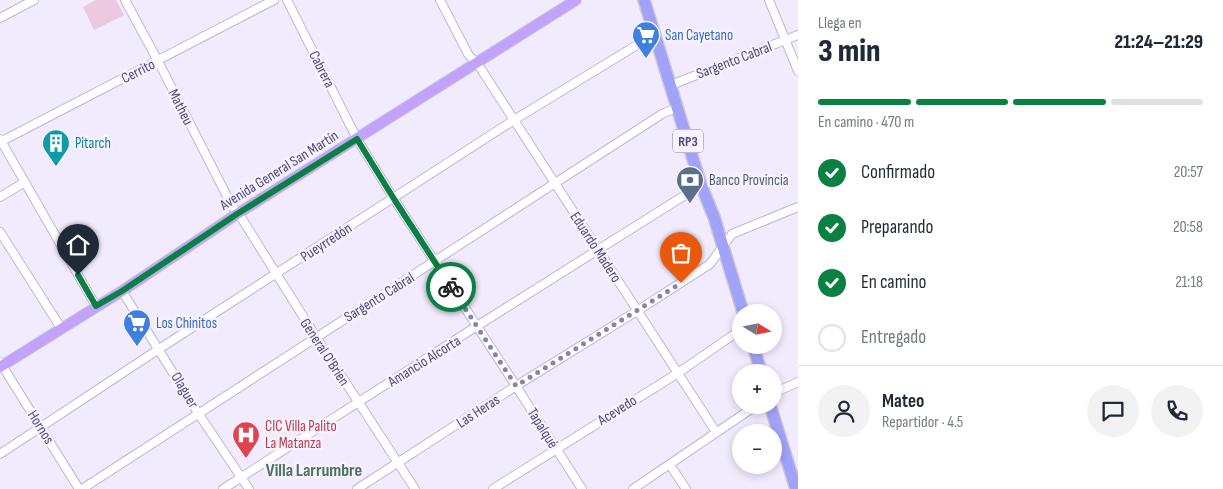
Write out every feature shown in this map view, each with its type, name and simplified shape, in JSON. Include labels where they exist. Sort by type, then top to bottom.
[{"type":"highway","name":"RP3","points":[[644,0],[702,185],[714,217],[740,304]]},
{"type":"highway","points":[[773,414],[796,489]]},
{"type":"main road","name":"Avenida General San Martín","points":[[1,365],[122,291],[237,214],[576,0]]},
{"type":"street","points":[[0,18],[34,0]]},
{"type":"street","name":"Matheu","points":[[125,0],[237,214]]},
{"type":"street","name":"Cerrito","points":[[1,140],[274,0]]},
{"type":"street","name":"Cabrera","points":[[287,0],[357,139]]},
{"type":"street","name":"Eduardo Madero","points":[[440,0],[468,54],[481,68],[716,432]]},
{"type":"street","points":[[769,0],[798,72]]},
{"type":"street","name":"Pueyrredón","points":[[0,454],[514,120],[655,34]]},
{"type":"street","name":"Sargento Cabral","points":[[671,85],[798,35]]},
{"type":"street","name":"Sargento Cabral","points":[[80,489],[662,114],[678,107]]},
{"type":"street","name":"Tapalqué","points":[[357,139],[434,262],[478,326],[582,489]]},
{"type":"street","points":[[1,140],[96,306]]},
{"type":"street","points":[[0,197],[25,182]]},
{"type":"street","name":"Amancio Alcorta","points":[[223,489],[702,185]]},
{"type":"street","name":"Las Heras","points":[[357,489],[710,264],[732,234],[798,207]]},
{"type":"street","name":"General O'Brien","points":[[237,214],[414,489]]},
{"type":"street","points":[[0,232],[61,328]]},
{"type":"street","name":"Olaguer","points":[[122,291],[198,413],[249,489]]},
{"type":"street","name":"Acevedo","points":[[493,489],[678,373],[732,335]]},
{"type":"street","name":"Hornos","points":[[1,365],[80,489]]},
{"type":"street","points":[[782,389],[798,382]]},
{"type":"street","points":[[633,489],[743,414]]},
{"type":"street","points":[[670,465],[686,489]]},
{"type":"shaded area","points":[[96,0],[116,0],[124,15],[94,30],[83,7]]},
{"type":"way so far","points":[[451,287],[516,386],[681,283]]},
{"type":"place","name":"San Cayetano","points":[[646,59]]},
{"type":"place","name":"Pitarch","points":[[56,167]]},
{"type":"place","name":"Banco Provincia","points":[[690,204]]},
{"type":"place","name":"Los Chinitos","points":[[137,347]]},
{"type":"place","name":"CIC Villa Palito La Matanza","points":[[246,459]]},
{"type":"district","name":"Villa Larrumbre","points":[[314,470]]},
{"type":"route","points":[[78,275],[96,306],[122,291],[237,214],[357,139],[451,287]]}]
